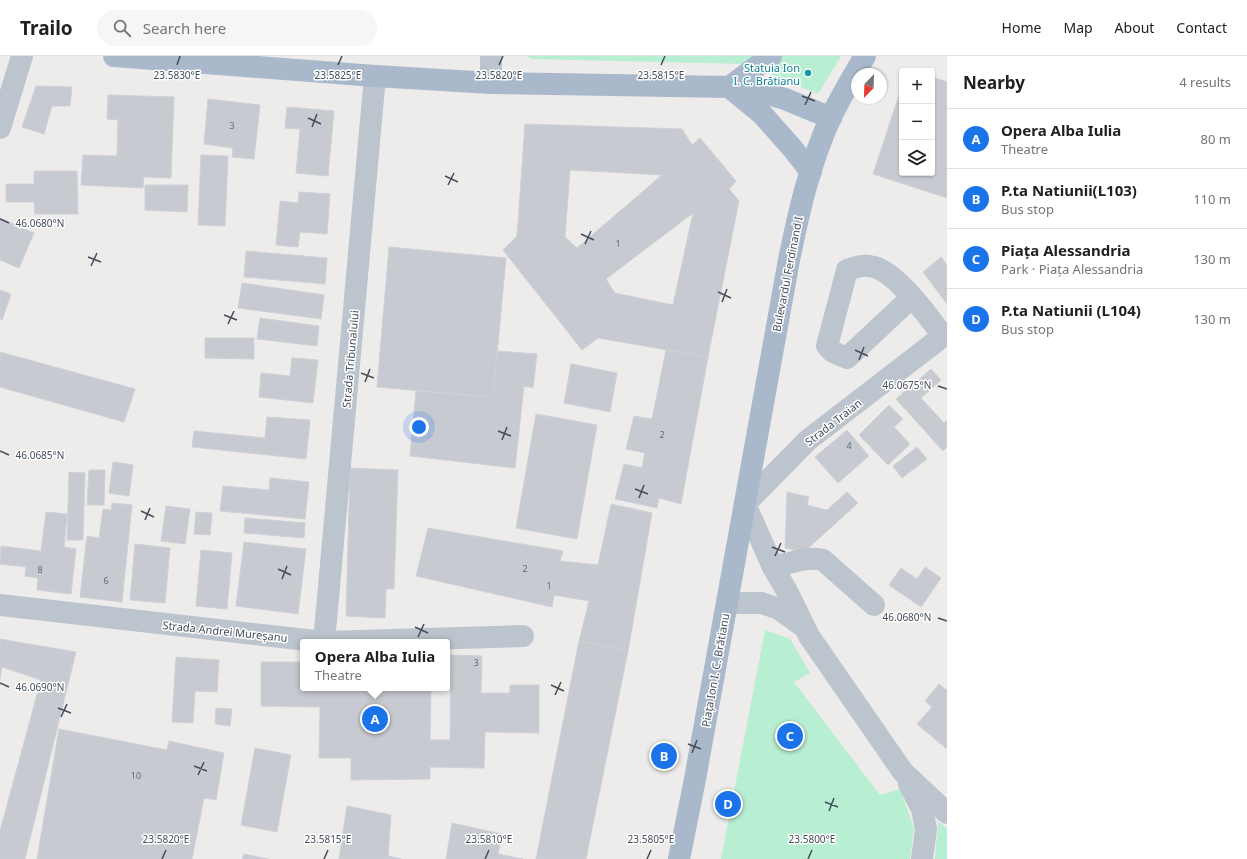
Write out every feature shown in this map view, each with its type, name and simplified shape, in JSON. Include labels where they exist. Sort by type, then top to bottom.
[{"type":"main road","points":[[114,56],[375,76],[491,83],[730,87],[751,89],[785,99],[831,118]]},
{"type":"main road","points":[[730,87],[771,56]]},
{"type":"main road","name":"Bulevardul Ferdinand I","points":[[745,504],[789,260],[802,202],[811,172],[831,118],[865,56]]},
{"type":"main road","points":[[730,87],[762,114],[811,172]]},
{"type":"main road","name":"Piața Ion I. C. Brătianu","points":[[679,859],[745,504]]},
{"type":"street","points":[[0,128],[22,56]]},
{"type":"street","points":[[491,56],[491,83]]},
{"type":"street","name":"Strada Tribunalului","points":[[324,639],[375,76]]},
{"type":"street","points":[[912,297],[945,335]]},
{"type":"street","name":"Strada Traian","points":[[745,504],[808,440],[945,335]]},
{"type":"street","points":[[745,504],[773,567],[810,636],[903,772],[922,809],[926,829],[922,859]]},
{"type":"street","points":[[773,567],[806,559],[815,558],[823,560],[874,604]]},
{"type":"street","points":[[727,603],[762,603],[779,610],[805,627]]},
{"type":"street","name":"Strada Andrei Mureșanu","points":[[0,605],[300,639]]},
{"type":"street","name":"Strada Andrei Mureșanu","points":[[423,639],[522,636]]},
{"type":"street","points":[[903,772],[947,813]]},
{"type":"green space","points":[[527,56],[841,56],[818,94],[746,64],[531,59]]},
{"type":"green space","points":[[765,630],[790,639],[810,673],[794,682],[880,795],[900,789],[914,828],[910,859],[721,859]]},
{"type":"green space","points":[[938,822],[947,828],[947,859],[935,859]]},
{"type":"building","points":[[935,78],[947,82],[947,198],[873,174],[899,95],[899,176],[935,176]]},
{"type":"building","points":[[36,86],[72,87],[70,106],[52,106],[44,134],[22,127]]},
{"type":"building","points":[[108,95],[174,97],[171,178],[144,177],[143,188],[81,185],[83,155],[117,156],[118,120],[107,119]]},
{"type":"building","points":[[208,99],[260,105],[254,159],[232,157],[233,148],[204,144]]},
{"type":"building","points":[[287,107],[334,111],[328,176],[296,173],[300,129],[285,128]]},
{"type":"building","points":[[525,124],[682,129],[692,145],[700,138],[736,181],[729,189],[739,201],[708,357],[598,338],[582,350],[503,250],[517,236]],"holes":[[[570,170],[662,175],[577,248],[565,237]],[[693,213],[673,305],[615,293],[606,279]]]},
{"type":"building","points":[[201,155],[228,156],[225,226],[198,225]]},
{"type":"building","points":[[34,171],[77,171],[78,214],[35,214],[34,202],[6,202],[6,184],[34,184]]},
{"type":"building","points":[[145,185],[188,185],[187,212],[145,210]]},
{"type":"building","points":[[299,192],[330,194],[327,234],[300,232],[298,247],[276,245],[280,201],[298,203]]},
{"type":"building","points":[[0,218],[34,233],[19,268],[0,260]]},
{"type":"building","points":[[389,247],[506,258],[493,397],[377,387]]},
{"type":"building","points":[[246,251],[327,258],[325,284],[244,277]]},
{"type":"building","points":[[941,257],[947,265],[947,304],[923,272]]},
{"type":"building","points":[[242,283],[324,295],[321,319],[238,308]]},
{"type":"building","points":[[0,290],[11,294],[2,320],[0,319]]},
{"type":"building","points":[[260,318],[319,326],[317,346],[257,339]]},
{"type":"building","points":[[205,338],[254,338],[254,359],[205,358]]},
{"type":"building","points":[[666,350],[708,357],[681,504],[659,498],[657,508],[615,499],[624,464],[642,468],[645,453],[626,449],[634,416],[652,419]]},
{"type":"building","points":[[497,351],[537,354],[533,388],[524,386],[515,468],[410,456],[416,391],[493,397]]},
{"type":"building","points":[[0,352],[135,389],[124,422],[0,387]]},
{"type":"building","points":[[292,358],[318,360],[313,403],[259,397],[261,373],[290,376]]},
{"type":"building","points":[[571,364],[617,373],[610,412],[564,403]]},
{"type":"building","points":[[931,369],[941,380],[921,398],[944,423],[947,420],[947,447],[943,451],[896,399]]},
{"type":"building","points":[[889,405],[903,419],[894,427],[910,444],[888,465],[859,435]]},
{"type":"building","points":[[536,414],[597,425],[577,539],[516,528]]},
{"type":"building","points":[[267,417],[310,420],[306,459],[192,447],[194,431],[265,438]]},
{"type":"building","points":[[847,430],[869,456],[838,483],[815,457]]},
{"type":"building","points":[[917,447],[927,459],[902,478],[893,466]]},
{"type":"building","points":[[113,462],[133,465],[129,496],[109,493]]},
{"type":"building","points":[[350,468],[398,470],[394,589],[386,589],[385,618],[346,616]]},
{"type":"building","points":[[89,470],[105,470],[104,505],[87,505]]},
{"type":"building","points":[[69,472],[85,473],[83,540],[67,540]]},
{"type":"building","points":[[270,478],[309,482],[305,519],[220,511],[223,486],[269,490]]},
{"type":"building","points":[[787,492],[809,497],[807,505],[827,510],[847,492],[858,503],[804,552],[785,548]]},
{"type":"building","points":[[112,503],[132,505],[122,602],[80,597],[87,536],[99,538],[103,509],[111,510]]},
{"type":"building","points":[[611,504],[652,513],[628,651],[579,641],[589,601],[554,595],[552,607],[416,576],[428,528],[563,551],[560,561],[598,565]]},
{"type":"building","points":[[166,506],[190,509],[185,544],[161,541]]},
{"type":"building","points":[[46,512],[67,514],[64,547],[76,549],[71,594],[37,590],[38,578],[25,576],[26,567],[0,564],[1,546],[41,551]]},
{"type":"building","points":[[196,512],[212,513],[210,535],[194,534]]},
{"type":"building","points":[[245,518],[305,523],[304,538],[244,533]]},
{"type":"building","points":[[244,542],[306,549],[298,614],[236,606]]},
{"type":"building","points":[[135,544],[170,548],[165,603],[130,600]]},
{"type":"building","points":[[201,550],[232,553],[227,609],[196,606]]},
{"type":"building","points":[[925,567],[941,578],[921,607],[889,585],[901,568],[917,579]]},
{"type":"building","points":[[0,639],[76,652],[25,859],[0,859],[0,831],[41,680],[2,667],[0,679]]},
{"type":"building","points":[[579,641],[628,651],[586,859],[536,859]]},
{"type":"building","points":[[451,655],[482,656],[481,693],[510,693],[510,685],[539,685],[539,733],[485,732],[484,768],[430,767],[430,779],[351,780],[351,758],[319,758],[320,707],[261,706],[261,662],[300,662],[300,691],[431,691],[430,740],[450,740]]},
{"type":"building","points":[[176,657],[219,660],[217,692],[195,691],[193,723],[172,722]]},
{"type":"building","points":[[939,684],[946,690],[947,689],[947,749],[917,724],[932,707],[925,701]]},
{"type":"building","points":[[216,708],[232,709],[230,726],[215,724]]},
{"type":"building","points":[[59,729],[167,750],[169,741],[224,753],[216,800],[204,798],[192,859],[37,859]]},
{"type":"building","points":[[255,748],[291,755],[277,832],[241,825]]},
{"type":"building","points":[[347,806],[391,815],[388,856],[402,859],[339,859]]},
{"type":"building","points":[[452,823],[502,834],[498,854],[523,859],[446,859]]},
{"type":"building","points":[[244,854],[268,859],[242,859]]},
{"type":"place","name":"Statuia Ion I. C. Brătianu","points":[[808,73]]},
{"type":"place","name":"Opera Alba Iulia","points":[[375,719]]},
{"type":"place","name":"Piața Alessandria","points":[[790,736]]},
{"type":"place","name":"P.ta Natiunii(L103)","points":[[664,756]]},
{"type":"place","name":"P.ta Natiunii (L104)","points":[[728,804]]}]
